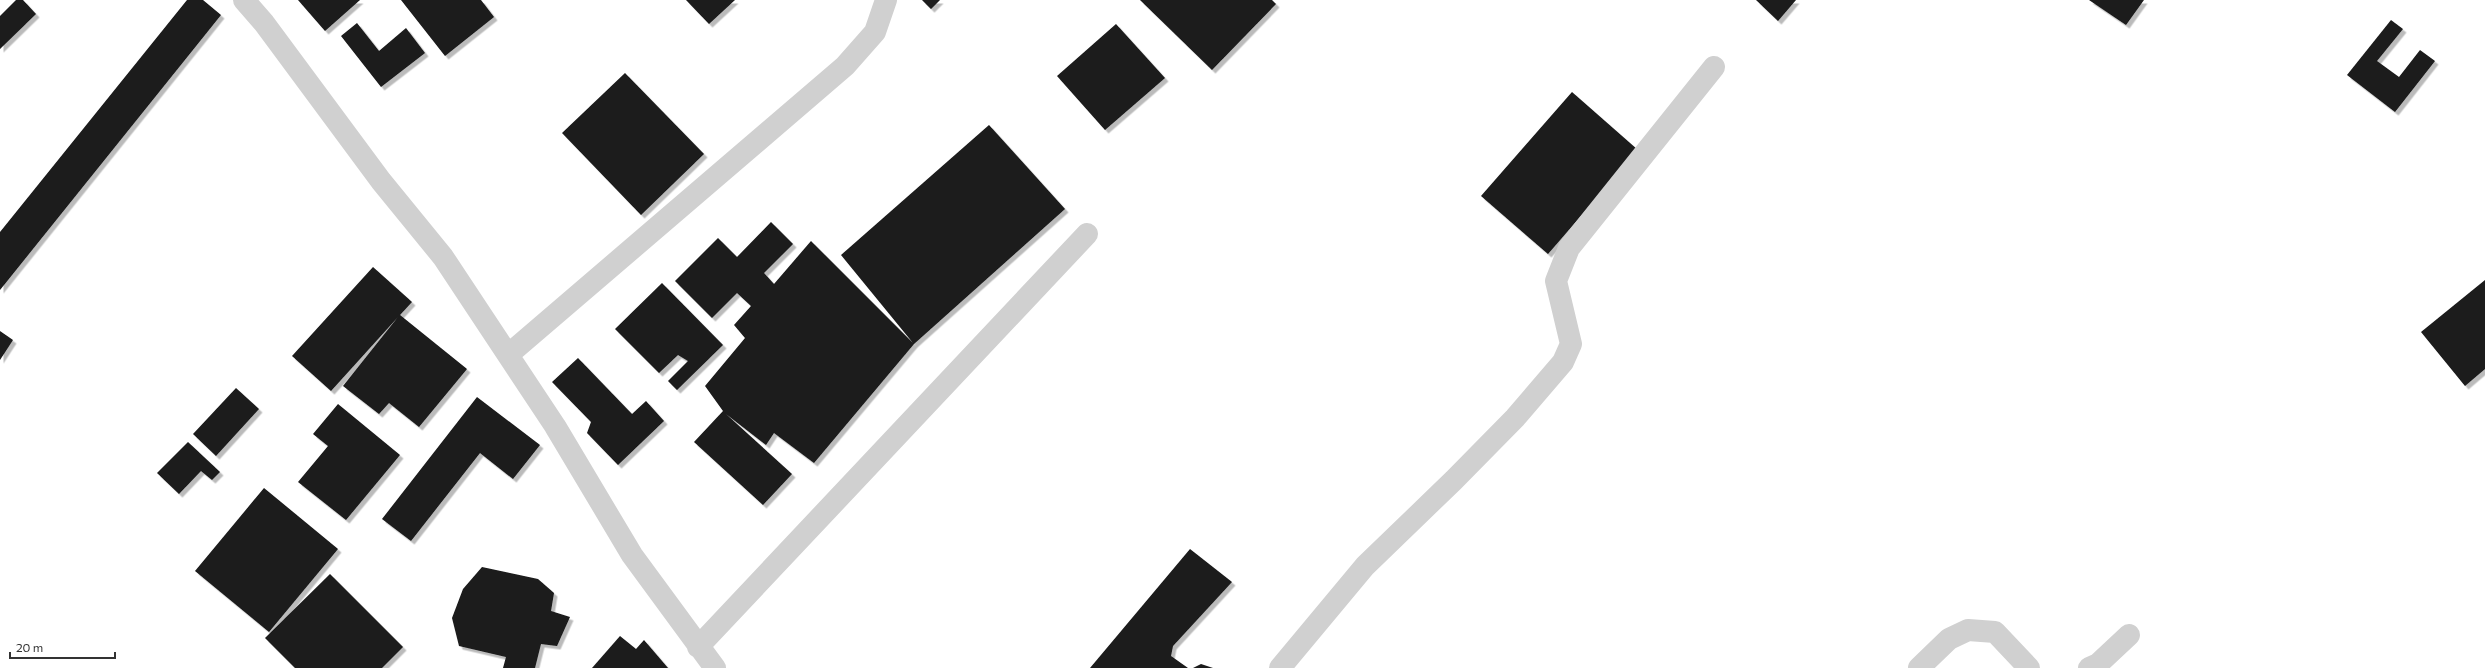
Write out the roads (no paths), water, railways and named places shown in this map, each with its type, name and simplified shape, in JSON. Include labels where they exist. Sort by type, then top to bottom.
[{"type":"street","points":[[244,0],[264,23],[381,181],[443,257],[555,426],[632,555],[714,668]]},
{"type":"street","points":[[508,355],[845,66],[875,32],[886,0]]},
{"type":"street","points":[[1280,668],[1365,566],[1515,418],[1563,362],[1571,344],[1556,282],[1569,248],[1714,67]]},
{"type":"street","points":[[698,647],[1087,234]]},
{"type":"street","points":[[1919,668],[1948,639],[1968,630],[1994,632],[2029,668]]},
{"type":"street","points":[[2089,668],[2098,664],[2129,635]]}]
